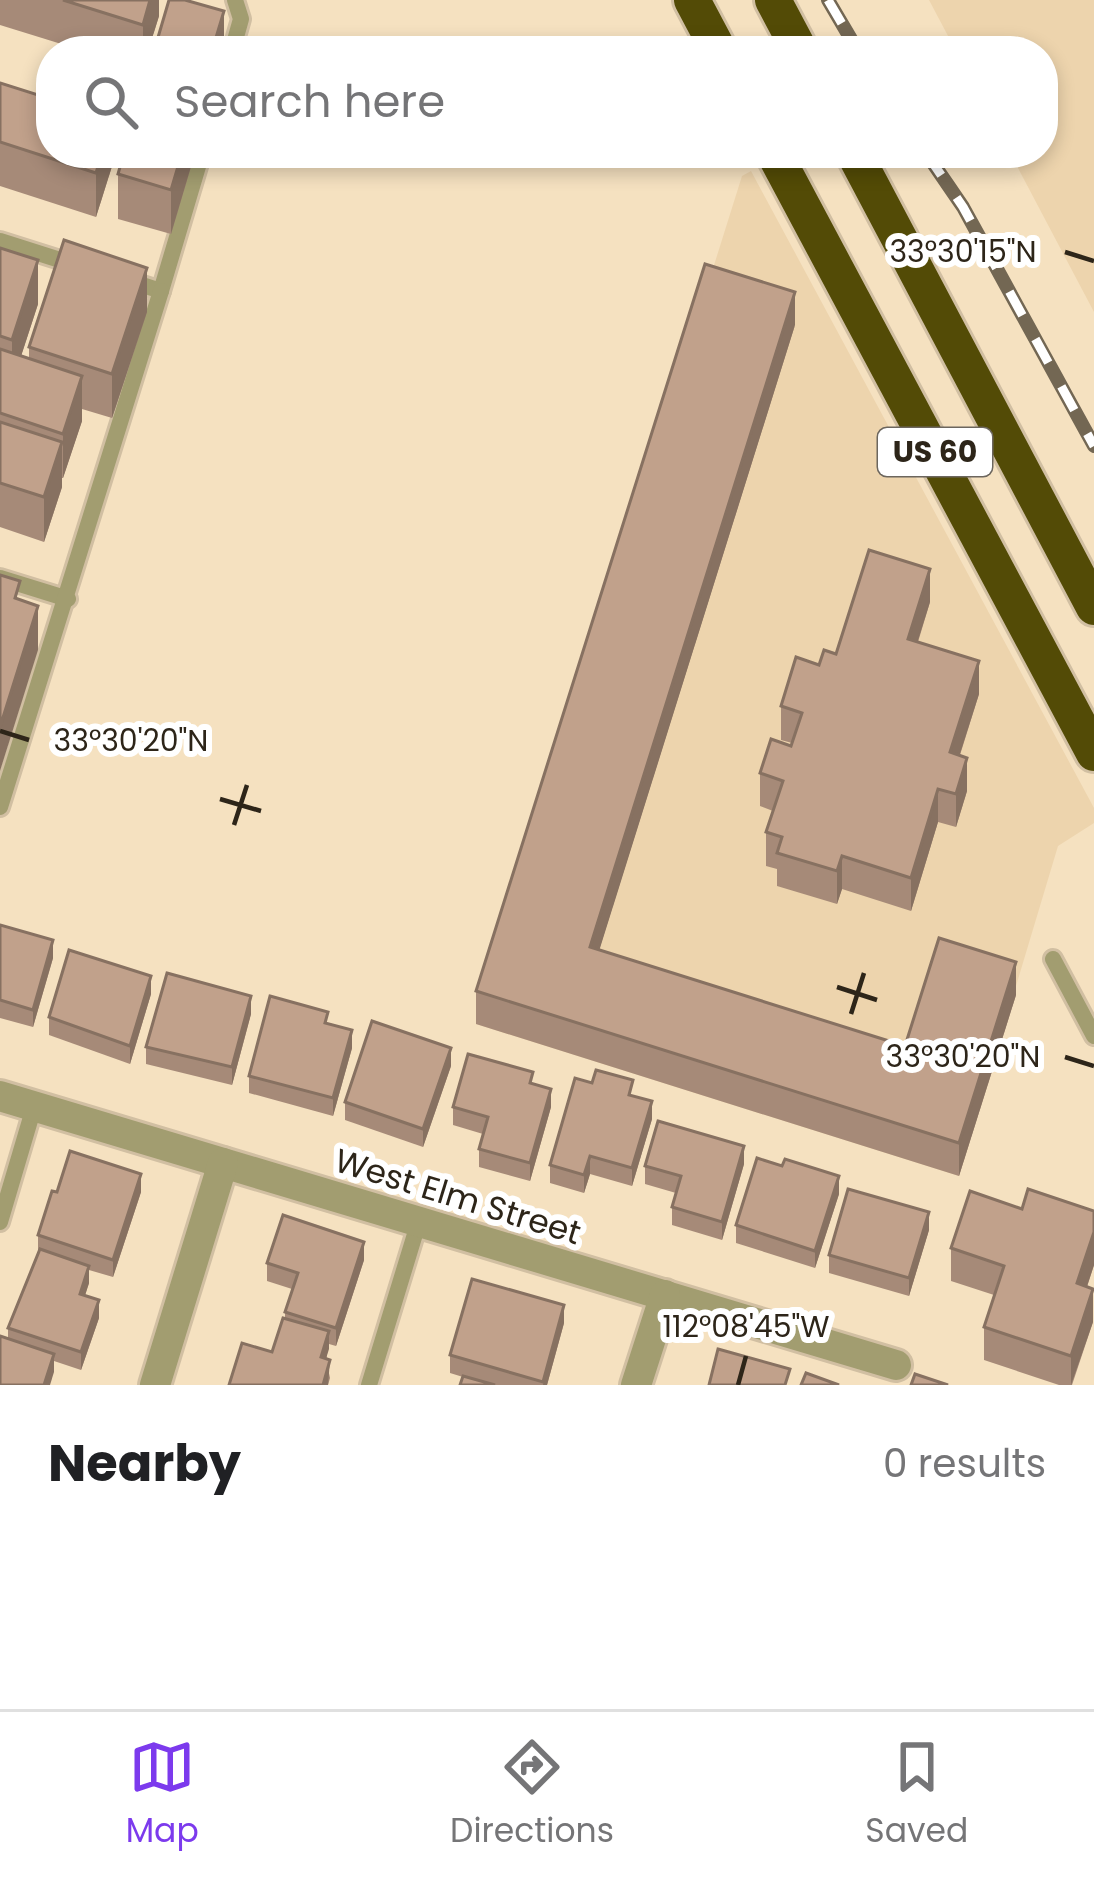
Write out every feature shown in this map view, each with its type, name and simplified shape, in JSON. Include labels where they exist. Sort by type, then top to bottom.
[{"type":"highway","points":[[692,0],[711,36]]},
{"type":"highway","points":[[773,0],[792,36]]},
{"type":"highway","name":"US 60","points":[[782,168],[1094,753]]},
{"type":"highway","name":"US 60","points":[[862,168],[1094,607]]},
{"type":"street","name":"West Elm Street","points":[[0,1096],[896,1365]]},
{"type":"street","points":[[155,1385],[223,1163]]},
{"type":"street","points":[[636,1385],[665,1295]]},
{"type":"lane","points":[[235,0],[241,19],[236,36]]},
{"type":"lane","points":[[0,807],[198,168]]},
{"type":"lane","points":[[0,241],[161,291]]},
{"type":"lane","points":[[0,578],[68,599]]},
{"type":"lane","points":[[1053,959],[1094,1036]]},
{"type":"lane","points":[[0,1222],[34,1107]]},
{"type":"lane","points":[[369,1385],[419,1221]]},
{"type":"shaded area","points":[[929,0],[1094,0],[1094,312],[1018,168],[1058,168],[1058,36],[948,36]]},
{"type":"shaded area","points":[[751,171],[1094,808],[1094,823],[1058,846],[959,1176],[476,1024],[742,176]]},
{"type":"building","points":[[63,0],[150,0],[143,25]]},
{"type":"building","points":[[169,0],[224,11],[216,36],[158,36]]},
{"type":"building","points":[[0,83],[36,94],[36,154],[0,142]]},
{"type":"building","points":[[120,168],[178,168],[171,190],[118,174]]},
{"type":"building","points":[[64,240],[147,268],[112,374],[29,347]]},
{"type":"building","points":[[0,248],[38,260],[12,340],[0,336]]},
{"type":"building","points":[[705,264],[795,292],[590,947],[905,1046],[939,938],[1016,962],[959,1143],[476,991]]},
{"type":"building","points":[[0,349],[82,376],[63,434],[0,413]]},
{"type":"building","points":[[0,422],[62,442],[44,497],[0,483]]},
{"type":"building","points":[[869,550],[930,569],[908,639],[979,661],[950,752],[967,758],[956,794],[938,789],[911,878],[842,856],[837,871],[777,853],[782,837],[766,832],[783,781],[760,773],[771,739],[791,746],[802,713],[781,706],[796,657],[819,665],[824,650],[836,654]]},
{"type":"building","points":[[0,575],[20,581],[15,598],[38,606],[0,727]]},
{"type":"building","points":[[0,925],[53,940],[33,1010],[0,1000]]},
{"type":"building","points":[[69,950],[151,976],[130,1046],[49,1017]]},
{"type":"building","points":[[167,973],[251,996],[232,1067],[146,1047]]},
{"type":"building","points":[[270,996],[328,1012],[325,1023],[352,1030],[333,1098],[249,1076]]},
{"type":"building","points":[[372,1021],[451,1048],[423,1129],[345,1102]]},
{"type":"building","points":[[468,1054],[533,1072],[530,1083],[551,1089],[530,1163],[479,1149],[488,1117],[453,1107]]},
{"type":"building","points":[[596,1070],[633,1080],[629,1095],[652,1101],[632,1168],[590,1156],[584,1175],[550,1165],[575,1078],[592,1083]]},
{"type":"building","points":[[658,1121],[744,1146],[722,1222],[672,1207],[681,1176],[645,1166]]},
{"type":"building","points":[[70,1151],[141,1174],[113,1260],[38,1235]]},
{"type":"building","points":[[757,1158],[782,1166],[785,1159],[839,1176],[815,1251],[736,1225]]},
{"type":"building","points":[[848,1189],[929,1212],[909,1278],[829,1255]]},
{"type":"building","points":[[1028,1189],[1094,1211],[1094,1232],[1077,1283],[1093,1289],[1071,1356],[984,1327],[1004,1266],[951,1248],[970,1191],[1022,1209]]},
{"type":"building","points":[[283,1215],[364,1242],[336,1328],[285,1312],[298,1273],[267,1263]]},
{"type":"building","points":[[40,1249],[89,1266],[80,1294],[99,1300],[81,1352],[8,1328]]},
{"type":"building","points":[[472,1279],[564,1305],[543,1382],[450,1355]]},
{"type":"building","points":[[283,1318],[329,1331],[321,1357],[330,1360],[323,1385],[229,1385],[242,1343],[272,1352]]},
{"type":"building","points":[[0,1336],[54,1354],[44,1385],[0,1385]]},
{"type":"building","points":[[718,1349],[790,1369],[785,1385],[709,1385]]},
{"type":"building","points":[[806,1373],[839,1385],[801,1385]]},
{"type":"building","points":[[915,1374],[948,1385],[911,1385]]},
{"type":"building","points":[[463,1376],[495,1385],[460,1385]]},
{"type":"railway","points":[[828,0],[849,36]]},
{"type":"railway","points":[[936,168],[963,207],[1094,446]]}]
